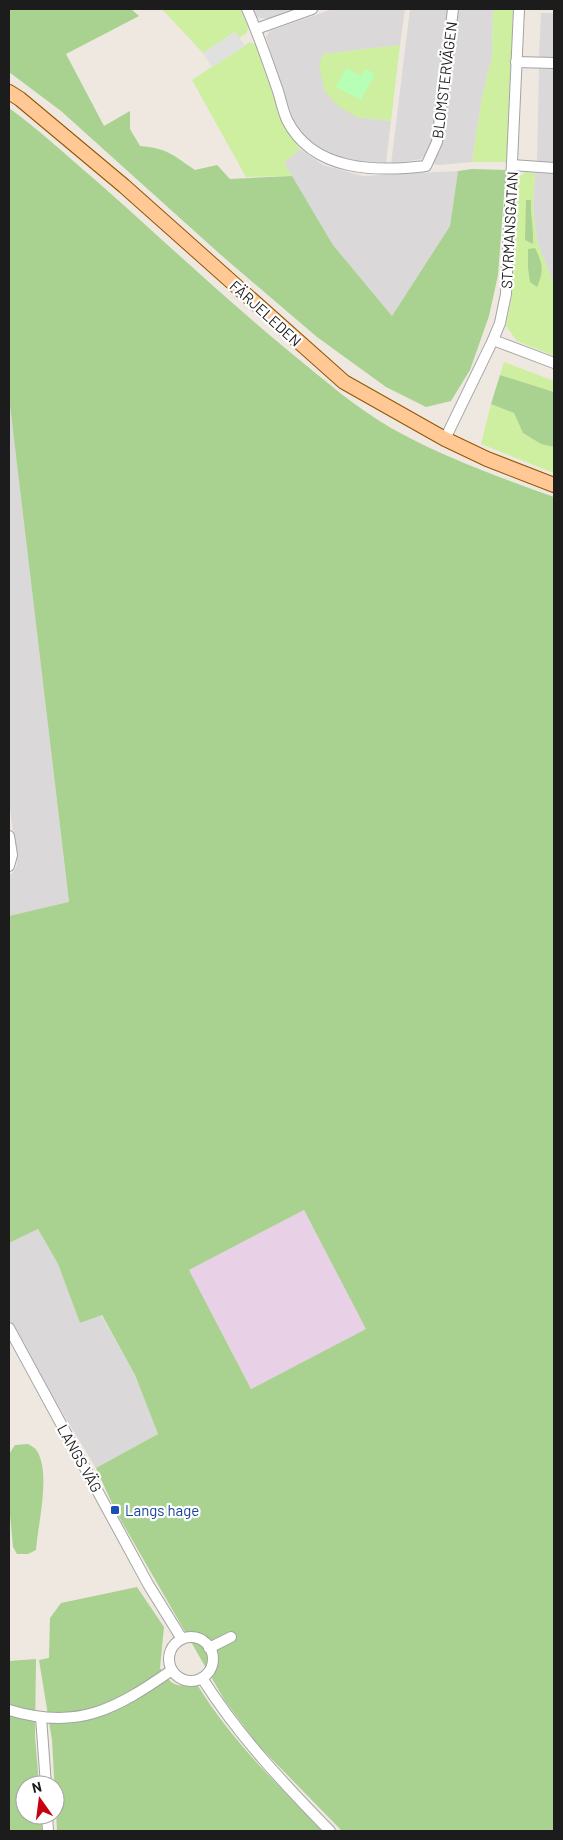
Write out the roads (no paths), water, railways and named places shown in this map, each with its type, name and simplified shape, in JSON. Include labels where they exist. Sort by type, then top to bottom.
[{"type":"main road","name":"FÄRJELEDEN","points":[[9,92],[124,186],[344,382],[445,439],[486,459],[554,485]]},
{"type":"street","name":"BLOMSTERVÄGEN","points":[[247,9],[256,29],[287,120],[298,137],[316,152],[334,162],[363,169],[387,170],[426,166],[438,142],[453,9]]},
{"type":"street","points":[[256,29],[312,9]]},
{"type":"street","name":"STYRMANSGATAN","points":[[445,439],[493,340],[500,323],[506,294],[519,9]]},
{"type":"street","points":[[516,62],[554,63]]},
{"type":"street","points":[[512,165],[554,168]]},
{"type":"street","points":[[493,340],[554,363]]},
{"type":"street","points":[[9,836],[12,855],[9,866]]},
{"type":"street","name":"LANGS VÄG","points":[[9,1328],[148,1584],[182,1639]]},
{"type":"street","points":[[190,1637],[199,1639],[210,1648],[212,1664],[202,1678],[194,1681],[184,1680],[172,1670],[169,1660],[170,1652],[174,1645],[182,1639],[190,1637]]},
{"type":"street","points":[[210,1648],[231,1637]]},
{"type":"street","points":[[9,1710],[41,1717],[76,1717],[108,1709],[137,1694],[172,1670]]},
{"type":"street","points":[[202,1678],[249,1744],[330,1831]]},
{"type":"street","points":[[41,1717],[45,1775]]},
{"type":"place","name":"Langs hage","points":[[115,1510]]}]
